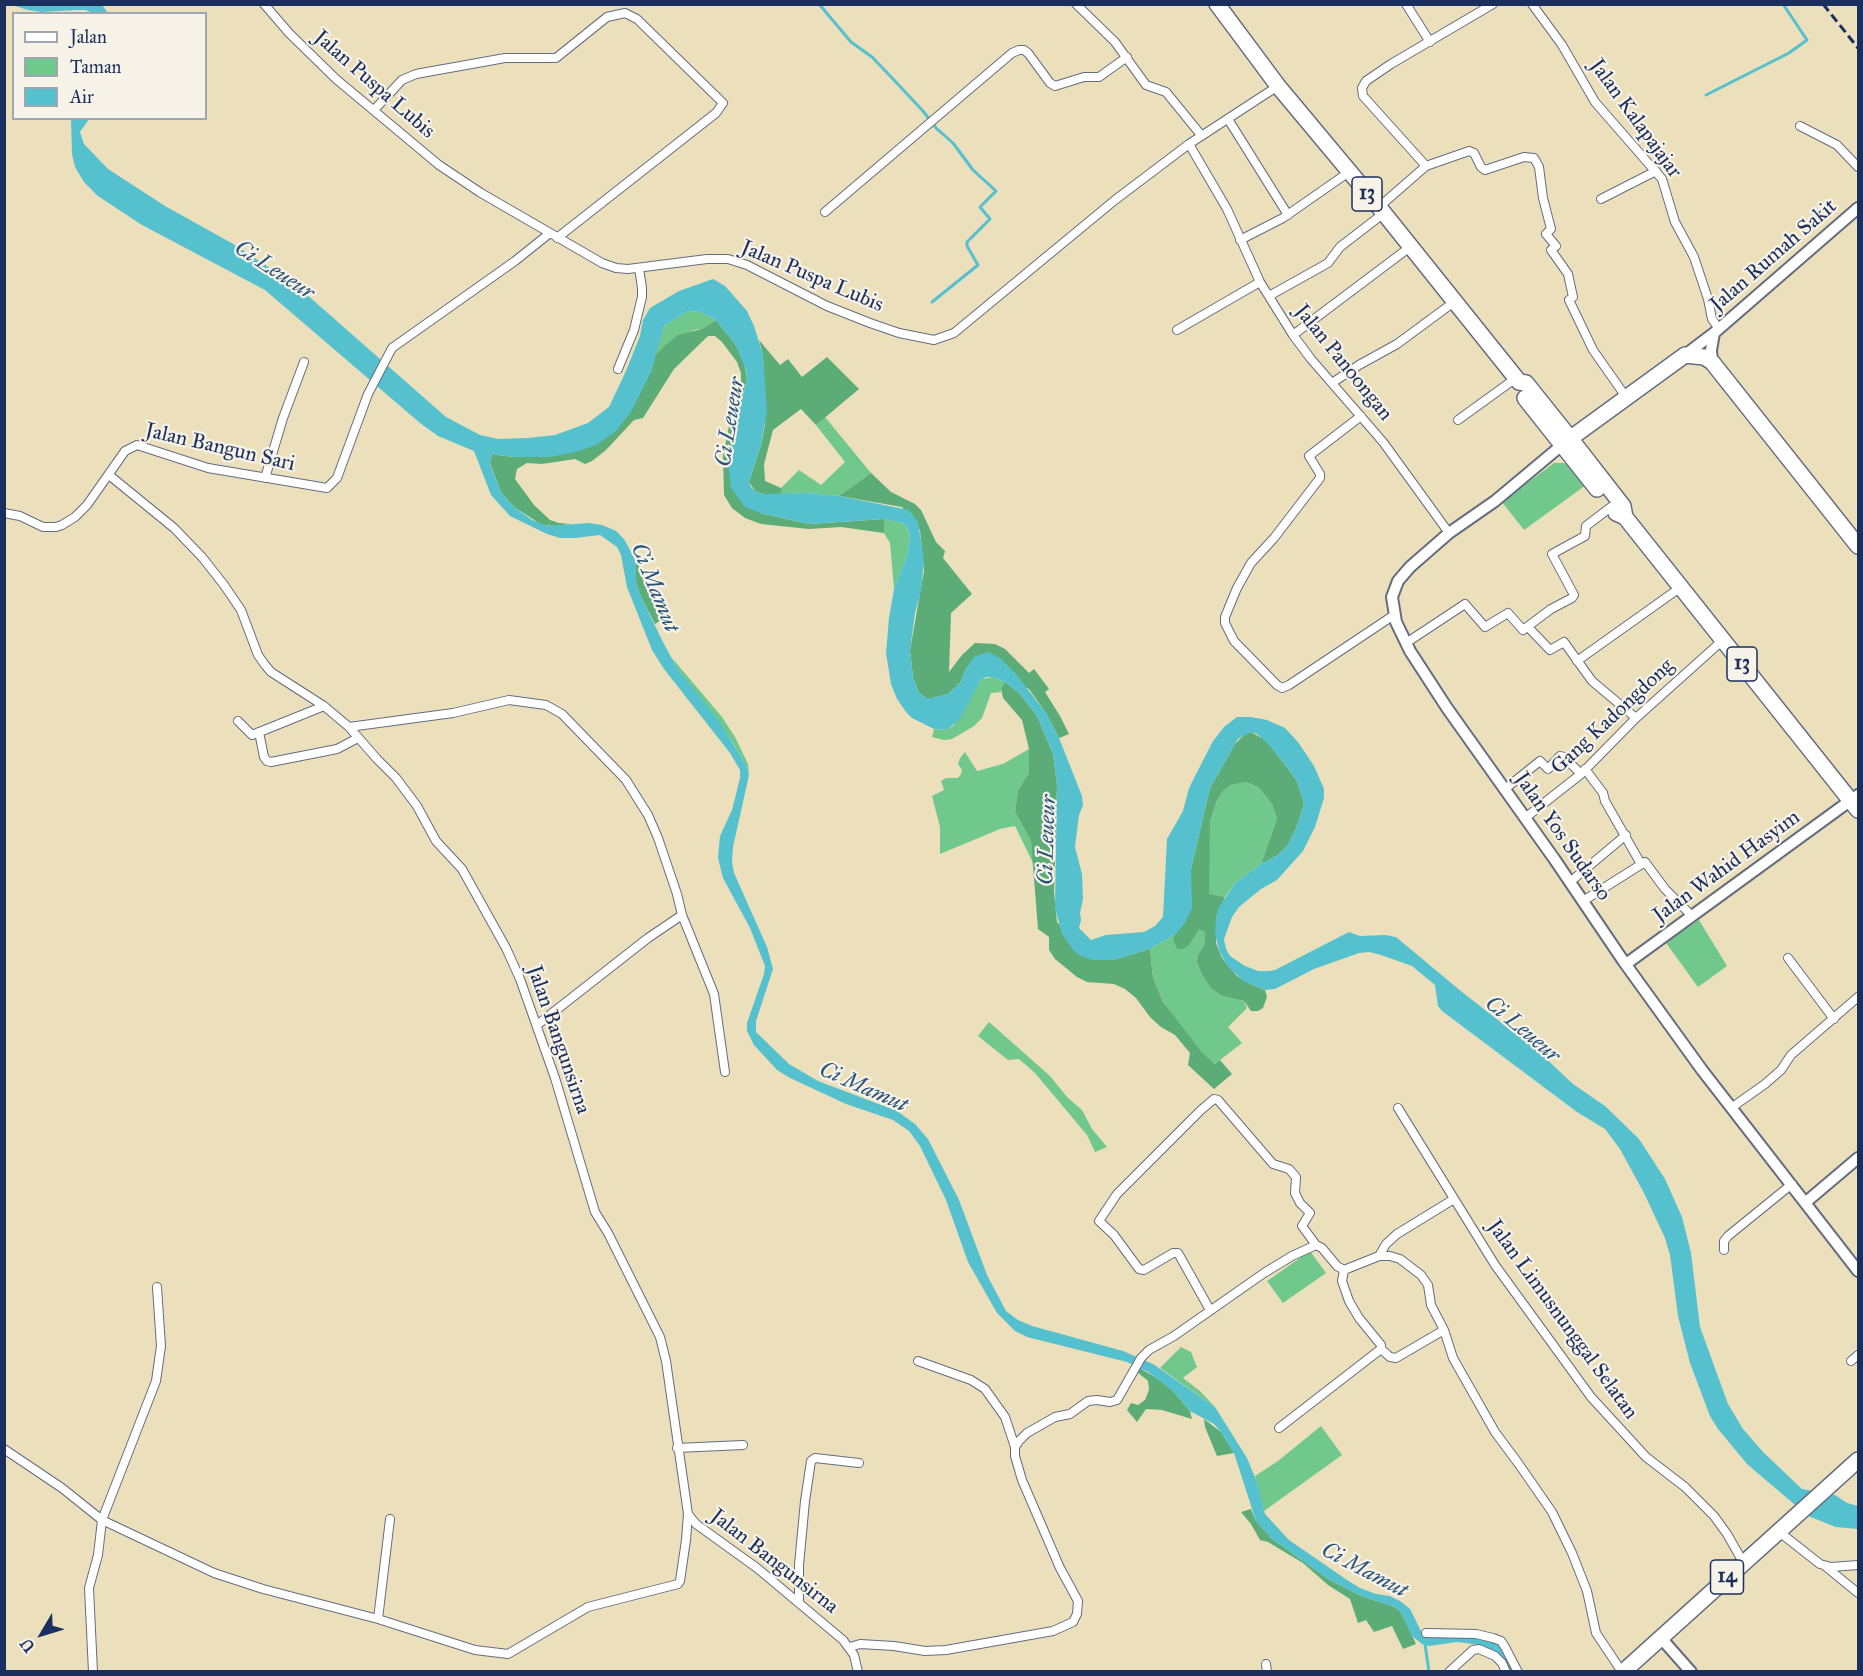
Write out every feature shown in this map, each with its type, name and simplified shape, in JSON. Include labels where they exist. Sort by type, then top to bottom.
[{"type":"highway","name":"13","points":[[1219,5],[1278,86],[1517,380],[1519,390],[1623,506],[1625,517]]},
{"type":"highway","points":[[1566,442],[1685,355],[1704,357],[1712,362],[1858,546]]},
{"type":"highway","name":"13","points":[[1566,442],[1611,507],[1625,517],[1856,802]]},
{"type":"highway","name":"14","points":[[1622,1671],[1858,1460]]},
{"type":"main road","name":"Jalan Rumah Sakit","points":[[1685,355],[1717,331],[1858,207]]},
{"type":"main road","name":"Jalan Rumah Sakit","points":[[1712,362],[1711,350],[1717,331]]},
{"type":"main road","name":"Jalan Yos Sudarso","points":[[1566,442],[1495,501],[1449,533],[1410,567],[1398,581],[1392,597],[1394,615],[1406,644],[1447,708],[1626,964],[1731,1108],[1858,1271]]},
{"type":"main road","name":"Jalan Wahid Hasyim","points":[[1626,964],[1856,802]]},
{"type":"main road","points":[[1806,1202],[1858,1158]]},
{"type":"main road","points":[[1661,1638],[1691,1671]]},
{"type":"street","name":"Jalan Puspa Lubis","points":[[264,4],[328,72],[439,165],[553,236],[608,266],[639,268],[707,259],[728,259],[747,265],[826,306],[899,333],[934,340],[940,340],[954,333],[1082,227],[1189,144],[1278,86]]},
{"type":"street","points":[[1077,4],[1103,28],[1146,85],[1168,93],[1202,135]]},
{"type":"street","points":[[1406,4],[1430,42]]},
{"type":"street","points":[[1426,166],[1363,96],[1361,90],[1366,81],[1391,64],[1493,4]]},
{"type":"street","name":"Jalan Kalapajajar","points":[[1532,4],[1562,45],[1595,102],[1656,171],[1666,188],[1675,222],[1694,257],[1717,331]]},
{"type":"street","points":[[374,110],[402,81],[416,74],[505,58],[556,58],[607,17],[625,13],[637,19],[723,103],[716,113],[553,236]]},
{"type":"street","points":[[825,212],[1012,53],[1024,50],[1028,53],[1050,83],[1055,86],[1084,77],[1099,77],[1127,57]]},
{"type":"street","points":[[1227,119],[1288,215]]},
{"type":"street","points":[[1800,126],[1837,145],[1858,167]]},
{"type":"street","name":"Jalan Panoongan","points":[[1189,144],[1220,196],[1260,282],[1293,335],[1383,442],[1449,533]]},
{"type":"street","points":[[1269,296],[1328,263],[1340,247],[1426,166],[1469,151],[1474,153],[1485,170],[1524,158],[1534,158],[1539,167],[1543,198],[1551,229],[1546,234],[1556,246],[1551,250],[1568,274],[1573,297],[1569,300],[1593,350],[1626,397]]},
{"type":"street","points":[[1601,199],[1656,171]]},
{"type":"street","points":[[1240,240],[1288,215],[1348,172]]},
{"type":"street","name":"Jalan Bangun Sari","points":[[4,513],[20,516],[43,527],[62,525],[80,512],[109,476],[125,451],[136,445],[187,463],[231,473],[324,488],[330,486],[340,470],[368,394],[387,354],[402,340],[553,236]]},
{"type":"street","points":[[1293,335],[1410,247]]},
{"type":"street","points":[[618,369],[634,330],[642,297],[639,268]]},
{"type":"street","points":[[1177,330],[1260,282]]},
{"type":"street","points":[[1332,383],[1397,344],[1454,302]]},
{"type":"street","points":[[265,478],[282,418],[304,362]]},
{"type":"street","points":[[1458,420],[1517,380]]},
{"type":"street","points":[[1361,416],[1309,456],[1320,478],[1274,538],[1251,563],[1225,617],[1234,642],[1282,688],[1394,615]]},
{"type":"street","name":"Jalan Bangunsirna","points":[[109,476],[174,528],[202,557],[241,610],[258,656],[265,665],[271,672],[324,706],[349,727],[376,759],[396,778],[417,806],[436,841],[462,869],[514,964],[555,1078],[593,1207],[660,1337],[666,1361],[688,1514],[696,1524],[799,1602],[850,1647]]},
{"type":"street","points":[[1406,644],[1465,604],[1486,628],[1507,613],[1521,629],[1528,627],[1551,609],[1574,597],[1552,554],[1585,536],[1586,526],[1611,507]]},
{"type":"street","points":[[1577,661],[1681,587]]},
{"type":"street","points":[[1528,627],[1550,650],[1563,642],[1602,691],[1636,718]]},
{"type":"street","name":"Gang Kadongdong","points":[[1525,818],[1583,772],[1636,718],[1723,640]]},
{"type":"street","points":[[349,727],[453,713],[510,700],[536,703],[562,714],[626,780],[639,797],[658,838],[682,915],[714,994],[725,1072]]},
{"type":"street","points":[[238,721],[250,734],[324,706]]},
{"type":"street","points":[[260,732],[264,757],[271,762],[337,748],[358,738]]},
{"type":"street","points":[[1505,789],[1540,761],[1548,769],[1560,756],[1564,756],[1603,794],[1641,864]]},
{"type":"street","points":[[1570,882],[1626,835]]},
{"type":"street","points":[[1583,901],[1646,863],[1665,890],[1692,916]]},
{"type":"street","points":[[537,1025],[648,938],[682,915]]},
{"type":"street","points":[[1788,958],[1834,1019]]},
{"type":"street","points":[[1731,1108],[1765,1084],[1781,1070],[1791,1055],[1858,998]]},
{"type":"street","points":[[1210,1310],[1178,1253],[1173,1253],[1144,1270],[1139,1269],[1114,1235],[1099,1221],[1131,1180],[1214,1099],[1218,1100],[1273,1164],[1289,1169],[1296,1177],[1295,1193],[1300,1203],[1310,1213],[1302,1224],[1302,1228],[1337,1266],[1344,1269],[1378,1256],[1390,1256],[1400,1259],[1421,1275],[1428,1285],[1432,1310],[1444,1330],[1453,1358],[1479,1406],[1552,1512],[1587,1591],[1596,1633],[1622,1671]]},
{"type":"street","name":"Jalan Limusnunggal Selatan","points":[[1398,1108],[1495,1265],[1591,1397],[1646,1457],[1685,1487],[1714,1516],[1743,1562]]},
{"type":"street","points":[[1724,1250],[1724,1241],[1728,1236],[1792,1184]]},
{"type":"street","points":[[1378,1256],[1397,1234],[1454,1199]]},
{"type":"street","points":[[1016,1447],[1027,1433],[1055,1417],[1070,1414],[1088,1401],[1117,1400],[1141,1358],[1153,1347],[1292,1256],[1316,1245]]},
{"type":"street","points":[[1344,1269],[1342,1281],[1349,1301],[1359,1318],[1381,1345],[1381,1349],[1390,1357],[1396,1358],[1444,1330]]},
{"type":"street","points":[[93,1671],[89,1587],[98,1555],[102,1520],[156,1381],[161,1346],[157,1287]]},
{"type":"street","points":[[1279,1428],[1381,1349]]},
{"type":"street","points":[[1851,1361],[1858,1355]]},
{"type":"street","points":[[858,1671],[850,1647],[860,1644],[925,1651],[946,1650],[1053,1631],[1073,1622],[1077,1614],[1078,1601],[1060,1568],[1022,1480],[1015,1456],[1016,1447],[1005,1417],[986,1389],[971,1380],[918,1361]]},
{"type":"street","points":[[677,1448],[743,1445]]},
{"type":"street","points":[[4,1449],[62,1488],[102,1520],[214,1573],[263,1589],[378,1619],[479,1651],[508,1654],[588,1606],[678,1584],[685,1550],[688,1514]]},
{"type":"street","points":[[799,1602],[799,1565],[810,1461],[814,1458],[859,1463]]},
{"type":"street","points":[[378,1619],[390,1519]]},
{"type":"street","points":[[1778,1531],[1858,1593]]},
{"type":"street","points":[[1824,1565],[1831,1567],[1858,1565]]},
{"type":"street","points":[[1426,1633],[1476,1634],[1501,1641],[1518,1671]]},
{"type":"street","points":[[1449,1671],[1473,1650],[1479,1649],[1495,1656],[1506,1671]]},
{"type":"green space","points":[[688,311],[701,312],[716,320],[663,347],[655,355],[664,326]]},
{"type":"green space","points":[[716,320],[743,358],[747,378],[728,464],[760,513],[809,524],[884,519],[884,533],[841,527],[809,529],[761,524],[745,518],[732,508],[724,495],[723,456],[730,421],[741,386],[741,373],[737,362],[715,336],[708,336],[674,369],[643,418],[634,420],[606,450],[592,461],[585,464],[575,459],[542,464],[527,463],[517,469],[515,479],[534,505],[550,520],[570,524],[542,525],[514,507],[501,492],[490,463],[492,454],[513,457],[550,457],[651,372],[655,355],[663,347],[678,335],[702,329]]},
{"type":"green space","points":[[759,340],[780,365],[788,359],[802,377],[827,357],[859,389],[816,425],[801,409],[773,430],[764,464],[765,481],[781,488],[782,494],[763,494],[755,491],[749,482],[765,425],[763,355]]},
{"type":"green space","points":[[825,417],[871,473],[839,496],[808,493],[782,494],[781,488],[799,470],[821,485],[845,462],[816,425]]},
{"type":"green space","points":[[1554,463],[1564,463],[1571,467],[1586,485],[1524,530],[1502,502]]},
{"type":"green space","points":[[871,473],[891,492],[915,504],[921,510],[936,542],[945,551],[943,558],[972,594],[951,613],[949,672],[975,643],[995,644],[1005,649],[1029,673],[1034,669],[1049,689],[1045,692],[1069,734],[1059,738],[1046,713],[1029,689],[967,667],[960,683],[948,694],[926,698],[919,693],[913,677],[910,650],[924,571],[920,530],[902,507],[839,496]]},
{"type":"green space","points":[[884,519],[905,524],[910,536],[907,556],[894,589],[890,543],[884,533]]},
{"type":"green space","points":[[636,561],[667,616],[655,624],[636,582]]},
{"type":"green space","points":[[672,658],[722,717],[748,764],[749,775],[746,765],[731,740]]},
{"type":"green space","points":[[992,677],[1005,682],[1001,692],[991,693],[982,718],[974,726],[952,739],[932,737],[934,729],[947,730],[954,725],[977,684],[983,679]]},
{"type":"green space","points":[[1005,682],[1020,694],[1037,716],[1053,754],[1057,784],[1054,892],[1057,922],[1093,960],[1113,960],[1150,949],[1153,978],[1163,1002],[1201,1051],[1215,1064],[1220,1060],[1232,1074],[1214,1089],[1188,1065],[1190,1053],[1175,1035],[1150,1017],[1136,998],[1114,984],[1087,982],[1077,977],[1055,959],[1049,950],[1049,937],[1038,929],[1031,841],[1015,812],[1018,790],[1029,773],[1029,749],[1022,720],[1003,698],[1001,688]]},
{"type":"green space","points":[[1251,732],[1265,740],[1297,781],[1304,803],[1288,845],[1278,855],[1261,864],[1277,819],[1272,804],[1258,787],[1246,782],[1231,785],[1222,792],[1210,822],[1209,894],[1225,897],[1216,918],[1216,943],[1222,958],[1237,976],[1265,990],[1267,997],[1263,1008],[1258,1011],[1251,1011],[1244,1001],[1222,996],[1211,988],[1197,962],[1199,953],[1205,944],[1205,932],[1199,929],[1190,944],[1183,949],[1177,949],[1173,939],[1191,884],[1191,869],[1210,788],[1235,744],[1245,734]]},
{"type":"green space","points":[[1029,749],[1029,773],[1018,790],[1015,812],[1031,841],[1034,865],[1015,826],[1000,829],[940,854],[940,827],[932,796],[944,790],[941,781],[946,778],[958,778],[961,774],[962,770],[958,764],[965,752],[977,771],[1003,764]]},
{"type":"green space","points":[[1246,782],[1258,787],[1272,804],[1277,819],[1261,864],[1235,883],[1225,897],[1209,895],[1208,844],[1210,822],[1216,803],[1222,792],[1231,785]]},
{"type":"green space","points":[[1699,920],[1727,966],[1698,987],[1666,943]]},
{"type":"green space","points":[[1199,928],[1206,935],[1205,944],[1199,953],[1222,996],[1244,1001],[1247,1008],[1228,1027],[1242,1043],[1215,1064],[1201,1051],[1163,1002],[1153,978],[1150,949],[1176,934],[1173,939],[1190,944]]},
{"type":"green space","points":[[989,1022],[1050,1076],[1068,1098],[1082,1110],[1092,1129],[1107,1147],[1095,1152],[1087,1135],[1035,1073],[1019,1059],[1008,1060],[978,1036]]},
{"type":"green space","points":[[1310,1251],[1326,1273],[1283,1303],[1267,1281]]},
{"type":"green space","points":[[1181,1347],[1191,1352],[1197,1367],[1183,1378],[1215,1407],[1160,1368]]},
{"type":"green space","points":[[1138,1367],[1173,1391],[1190,1411],[1192,1419],[1162,1410],[1146,1409],[1137,1422],[1127,1410],[1131,1403],[1138,1405],[1145,1400],[1149,1390],[1148,1381],[1136,1371]]},
{"type":"green space","points":[[1204,1419],[1221,1432],[1234,1453],[1217,1456]]},
{"type":"green space","points":[[1321,1426],[1342,1455],[1264,1511],[1255,1476],[1278,1461]]},
{"type":"green space","points":[[1251,1509],[1256,1521],[1271,1538],[1328,1579],[1361,1596],[1399,1610],[1416,1644],[1403,1649],[1392,1626],[1374,1632],[1366,1620],[1358,1623],[1350,1599],[1328,1585],[1303,1563],[1268,1542],[1260,1540],[1241,1512]]},
{"type":"water","points":[[12,5],[102,5],[107,12],[86,10],[41,12]]},
{"type":"water","name":"Ci Leueur","points":[[71,120],[88,120],[80,132],[84,144],[108,169],[165,206],[235,245],[297,286],[446,417],[480,435],[498,439],[555,435],[588,423],[609,407],[626,371],[640,336],[643,320],[650,308],[679,291],[713,279],[725,286],[747,311],[763,355],[767,411],[761,445],[749,482],[751,487],[763,494],[808,493],[839,496],[909,510],[918,522],[924,560],[921,591],[915,613],[910,650],[913,677],[919,693],[926,698],[948,694],[960,683],[974,657],[988,652],[1000,658],[1016,674],[1046,713],[1059,738],[1082,796],[1083,805],[1079,815],[1075,847],[1082,874],[1083,899],[1079,928],[1091,940],[1106,935],[1144,932],[1155,926],[1163,917],[1167,839],[1183,811],[1189,788],[1213,741],[1225,726],[1237,717],[1267,720],[1285,728],[1298,742],[1314,766],[1324,789],[1324,798],[1315,827],[1303,851],[1277,880],[1261,889],[1239,907],[1232,917],[1224,939],[1230,956],[1258,971],[1269,971],[1349,932],[1360,936],[1396,937],[1539,1052],[1573,1084],[1605,1106],[1639,1139],[1665,1179],[1682,1217],[1691,1253],[1700,1327],[1728,1404],[1743,1429],[1763,1452],[1802,1489],[1835,1495],[1847,1503],[1858,1506],[1858,1529],[1836,1527],[1808,1516],[1747,1464],[1718,1429],[1710,1416],[1690,1363],[1678,1316],[1670,1255],[1665,1238],[1620,1149],[1605,1129],[1577,1112],[1442,1011],[1438,1006],[1435,985],[1412,966],[1369,952],[1359,953],[1314,969],[1275,989],[1265,990],[1243,981],[1226,964],[1215,934],[1218,909],[1235,883],[1278,855],[1288,845],[1304,803],[1297,781],[1273,749],[1257,734],[1251,732],[1238,739],[1210,788],[1191,869],[1192,908],[1185,923],[1176,934],[1150,949],[1113,960],[1093,960],[1074,951],[1062,934],[1055,908],[1057,784],[1053,754],[1037,716],[1020,694],[1005,682],[992,677],[986,677],[980,681],[960,719],[947,730],[934,729],[912,718],[906,712],[891,684],[886,653],[894,589],[907,556],[910,536],[905,524],[884,519],[809,524],[760,513],[745,507],[731,488],[728,464],[747,378],[746,370],[735,344],[716,320],[701,312],[688,311],[664,326],[651,372],[631,412],[615,432],[596,445],[576,452],[550,457],[513,457],[492,454],[490,464],[501,492],[514,507],[532,520],[548,526],[588,523],[602,525],[616,531],[624,539],[636,561],[636,582],[641,597],[664,644],[677,668],[719,721],[746,765],[749,775],[733,847],[732,862],[734,873],[767,947],[773,969],[756,1021],[756,1032],[789,1064],[818,1081],[897,1111],[915,1124],[928,1139],[959,1200],[987,1275],[1006,1311],[1032,1326],[1123,1351],[1153,1364],[1215,1407],[1247,1458],[1257,1482],[1265,1514],[1289,1540],[1360,1588],[1400,1601],[1410,1609],[1423,1635],[1427,1638],[1475,1637],[1494,1643],[1501,1646],[1516,1671],[1510,1671],[1500,1654],[1481,1645],[1457,1642],[1429,1646],[1422,1644],[1412,1636],[1399,1610],[1361,1596],[1328,1579],[1271,1538],[1256,1521],[1234,1453],[1214,1424],[1190,1411],[1173,1391],[1148,1372],[1127,1362],[1027,1337],[1015,1331],[997,1313],[968,1262],[946,1200],[920,1146],[909,1131],[893,1120],[846,1104],[790,1078],[777,1070],[754,1045],[747,1031],[747,1023],[765,966],[750,928],[723,878],[718,858],[720,836],[732,810],[740,770],[730,753],[664,669],[652,650],[627,587],[621,555],[617,547],[600,535],[560,538],[510,516],[491,495],[474,451],[438,436],[420,423],[265,290],[142,225],[98,196],[84,182],[75,167],[72,154]]},
{"type":"waterway","points":[[819,4],[851,42],[872,57],[936,128],[953,143],[973,170],[996,191],[980,207],[990,219],[967,242],[978,265],[932,302]]},
{"type":"waterway","points":[[1706,95],[1789,53],[1807,40],[1783,4]]},
{"type":"waterway","points":[[1425,1644],[1429,1672]]},
{"type":"railway","points":[[1823,4],[1858,48]]},
{"type":"water label","name":"Ci Mamut","points":[[654,588]]},
{"type":"water label","name":"Ci Mamut","points":[[863,1088]]},
{"type":"water label","name":"Ci Mamut","points":[[1364,1571]]}]
